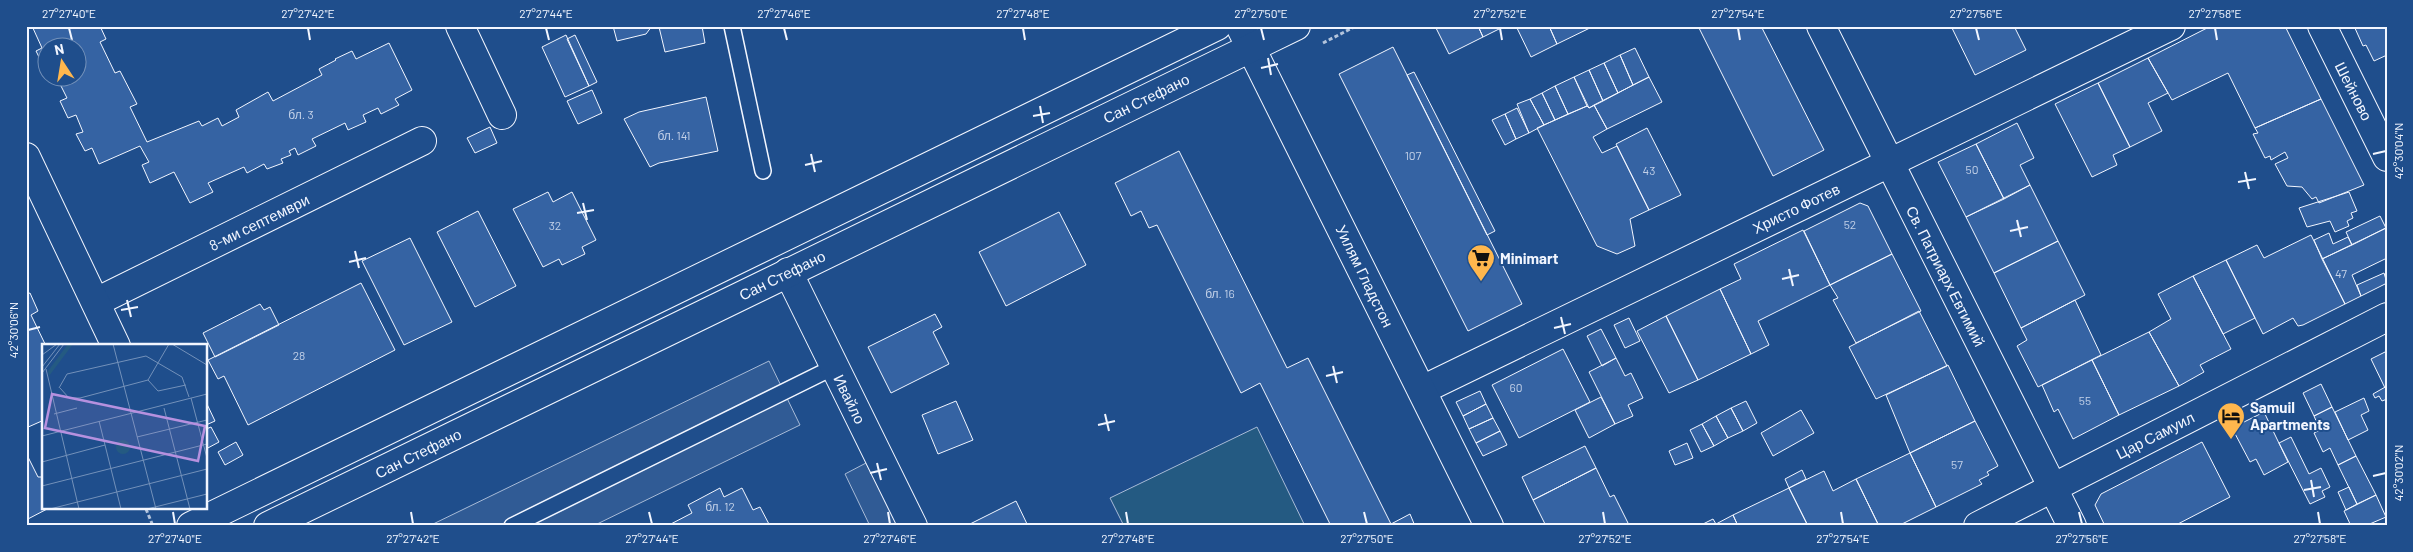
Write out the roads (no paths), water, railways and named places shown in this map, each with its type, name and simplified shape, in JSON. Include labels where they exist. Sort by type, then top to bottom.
[{"type":"street","points":[[460,26],[502,115]]},
{"type":"street","points":[[196,520],[1217,26]]},
{"type":"street","name":"Сан Стефано","points":[[268,526],[788,272],[1246,37],[1296,26]]},
{"type":"street","name":"Св. Патриарх Евтимий","points":[[1821,26],[2072,526]]},
{"type":"street","name":"Христо Фотев","points":[[1422,390],[2171,26]]},
{"type":"street","name":"Шейново","points":[[2322,26],[2387,157]]},
{"type":"street","name":"Уилям Гладстон","points":[[1246,37],[1490,526]]},
{"type":"street","name":"8-ми септември","points":[[96,302],[422,141]]},
{"type":"street","points":[[26,157],[33,187],[96,302],[115,344]]},
{"type":"street","name":"Ивайло","points":[[788,272],[913,526]]},
{"type":"street","name":"Цар Самуил","points":[[1978,526],[2387,317]]},
{"type":"lane","points":[[732,26],[763,171]]},
{"type":"lane","points":[[512,526],[834,366]]},
{"type":"place","name":"Minimart","points":[[1481,282]]},
{"type":"place","name":"Samuil Apartments","points":[[2231,440]]}]
